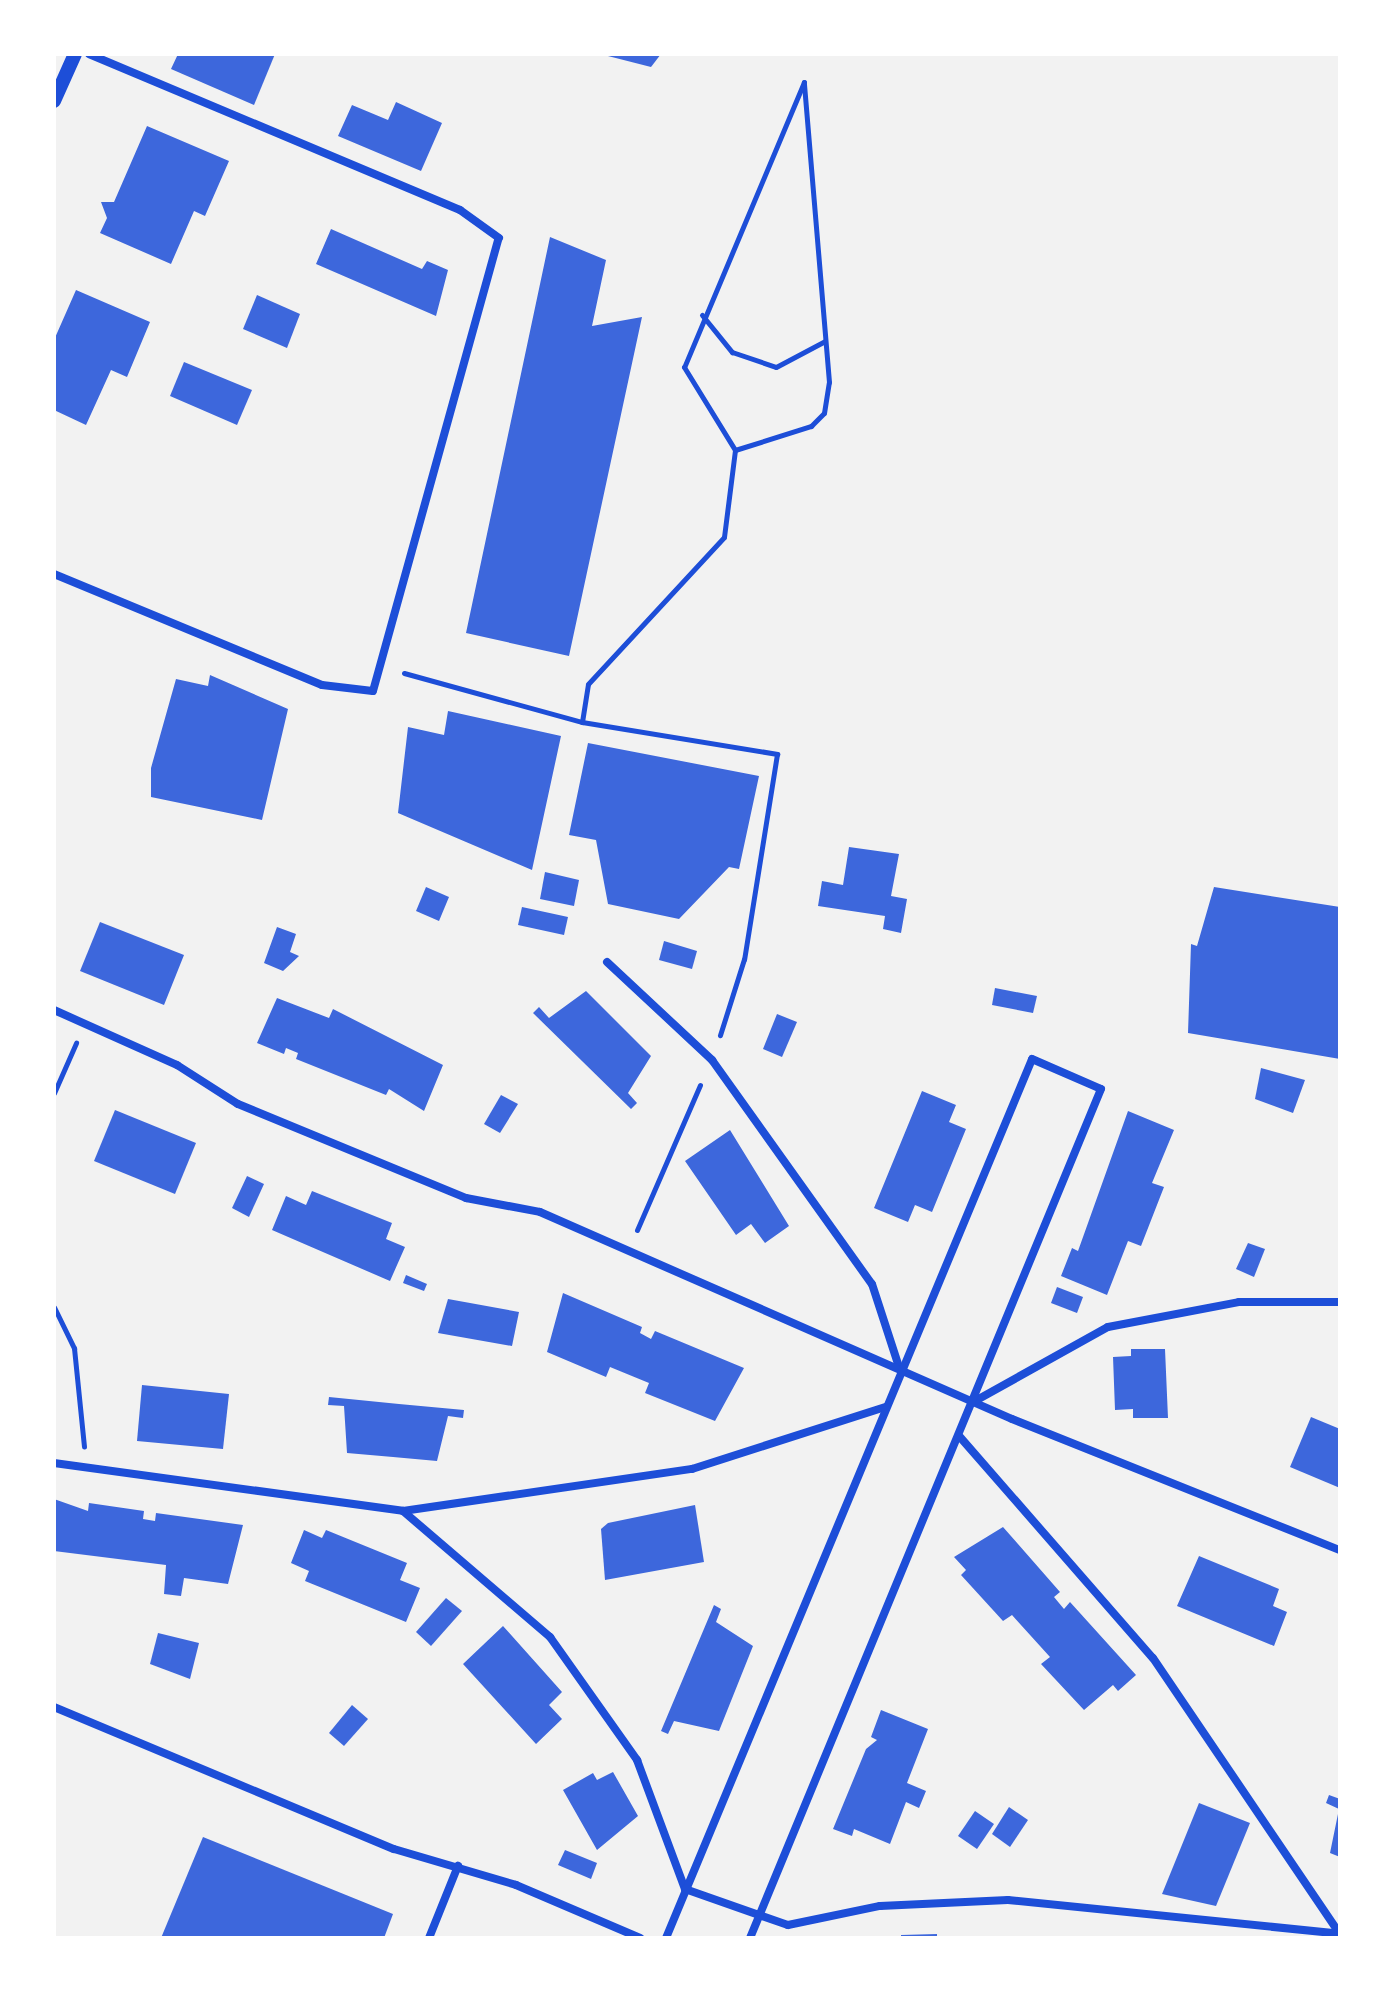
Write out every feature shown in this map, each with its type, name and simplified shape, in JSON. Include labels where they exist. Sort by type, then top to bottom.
[{"type":"street","points":[[54,101],[75,54]]},
{"type":"street","points":[[54,574],[322,685],[373,691],[499,238],[460,210],[89,54]]},
{"type":"street","points":[[607,962],[712,1060],[872,1284],[900,1370]]},
{"type":"street","points":[[54,1010],[252,1110],[466,1198],[540,1212],[974,1402],[1340,1550]]},
{"type":"street","points":[[666,1938],[1032,1059],[1101,1089],[960,1437],[750,1938]]},
{"type":"street","points":[[974,1402],[1108,1327],[1239,1302],[1340,1302]]},
{"type":"street","points":[[54,1463],[84,1471],[403,1511],[692,1469],[885,1407]]},
{"type":"street","points":[[960,1437],[1153,1658],[1340,1934]]},
{"type":"street","points":[[403,1511],[550,1637],[637,1760],[685,1889],[759,1920],[788,1925],[880,1906],[1008,1900],[1340,1934]]},
{"type":"street","points":[[54,1707],[394,1849],[458,1866],[640,1938]]},
{"type":"street","points":[[429,1938],[458,1866]]},
{"type":"path","points":[[582,722],[588,684],[724,537],[735,450],[684,367],[702,315],[804,82],[825,341],[824,413],[811,426],[735,450]]},
{"type":"path","points":[[702,315],[732,352],[776,367],[825,341]]},
{"type":"path","points":[[380,666],[582,722],[777,754],[744,959],[712,1060],[630,1250]]},
{"type":"path","points":[[54,1093],[84,1023]]},
{"type":"path","points":[[54,1307],[74,1348],[84,1402],[84,1471]]},
{"type":"building","points":[[178,54],[275,54],[254,105],[171,69]]},
{"type":"building","points":[[604,54],[661,54],[651,67],[604,55]]},
{"type":"building","points":[[396,102],[442,123],[421,171],[338,136],[352,105],[388,120]]},
{"type":"building","points":[[147,126],[229,161],[205,216],[194,211],[171,264],[100,233],[107,218],[101,202],[114,202]]},
{"type":"building","points":[[331,229],[422,269],[427,261],[448,270],[436,316],[316,264]]},
{"type":"building","points":[[550,237],[606,260],[592,326],[642,317],[569,656],[466,633]]},
{"type":"building","points":[[76,290],[150,322],[127,377],[111,370],[86,425],[54,410],[54,340]]},
{"type":"building","points":[[257,295],[300,314],[287,348],[243,329]]},
{"type":"building","points":[[184,362],[252,390],[237,425],[170,396]]},
{"type":"building","points":[[210,675],[288,709],[262,820],[151,797],[151,768],[176,679],[208,686]]},
{"type":"building","points":[[448,711],[561,736],[532,870],[398,813],[408,727],[444,735]]},
{"type":"building","points":[[588,743],[759,776],[739,869],[729,867],[679,919],[608,904],[596,840],[569,835]]},
{"type":"building","points":[[849,847],[899,854],[891,896],[907,899],[901,933],[883,929],[885,916],[818,906],[822,881],[843,885]]},
{"type":"building","points":[[545,872],[579,880],[574,906],[540,899]]},
{"type":"building","points":[[426,887],[449,897],[439,921],[416,911]]},
{"type":"building","points":[[1214,887],[1340,907],[1340,1059],[1188,1033],[1191,944],[1197,946]]},
{"type":"building","points":[[522,907],[568,917],[564,935],[518,925]]},
{"type":"building","points":[[100,922],[184,955],[164,1005],[80,971]]},
{"type":"building","points":[[277,927],[296,934],[290,952],[299,956],[283,971],[264,963]]},
{"type":"building","points":[[664,941],[697,951],[692,969],[659,960]]},
{"type":"building","points":[[995,988],[1037,996],[1033,1013],[992,1005]]},
{"type":"building","points":[[586,991],[651,1056],[628,1093],[637,1103],[631,1109],[533,1013],[539,1007],[549,1018]]},
{"type":"building","points":[[277,998],[329,1018],[333,1009],[443,1065],[424,1111],[389,1089],[386,1095],[296,1059],[298,1053],[286,1048],[284,1054],[257,1043]]},
{"type":"building","points":[[777,1014],[797,1022],[782,1057],[763,1049]]},
{"type":"building","points":[[1261,1068],[1305,1080],[1293,1113],[1255,1099]]},
{"type":"building","points":[[922,1091],[956,1105],[949,1122],[966,1129],[932,1212],[915,1205],[908,1222],[874,1208]]},
{"type":"building","points":[[501,1095],[518,1104],[500,1133],[484,1124]]},
{"type":"building","points":[[115,1110],[196,1143],[175,1194],[94,1161]]},
{"type":"building","points":[[1128,1111],[1174,1130],[1152,1183],[1164,1187],[1141,1246],[1128,1241],[1107,1295],[1061,1276],[1072,1248],[1078,1251]]},
{"type":"building","points":[[730,1130],[789,1226],[765,1243],[751,1224],[736,1235],[685,1161]]},
{"type":"building","points":[[247,1176],[264,1184],[249,1217],[232,1208]]},
{"type":"building","points":[[312,1191],[392,1223],[386,1239],[405,1247],[390,1281],[272,1230],[286,1196],[306,1205]]},
{"type":"building","points":[[1248,1243],[1265,1249],[1254,1277],[1236,1269]]},
{"type":"building","points":[[406,1275],[427,1284],[424,1291],[403,1283]]},
{"type":"building","points":[[1057,1287],[1083,1297],[1077,1313],[1051,1303]]},
{"type":"building","points":[[563,1293],[642,1327],[640,1333],[651,1339],[655,1331],[744,1368],[715,1421],[645,1393],[649,1383],[610,1367],[606,1377],[547,1352]]},
{"type":"building","points":[[448,1299],[519,1312],[512,1346],[438,1333]]},
{"type":"building","points":[[1131,1349],[1165,1349],[1168,1418],[1133,1418],[1133,1409],[1115,1410],[1113,1357],[1131,1356]]},
{"type":"building","points":[[142,1385],[229,1394],[223,1449],[137,1441]]},
{"type":"building","points":[[329,1397],[464,1410],[463,1418],[448,1416],[437,1461],[347,1453],[344,1406],[328,1405]]},
{"type":"building","points":[[1311,1417],[1340,1429],[1340,1488],[1290,1467]]},
{"type":"building","points":[[54,1499],[88,1511],[89,1503],[144,1511],[143,1519],[155,1521],[156,1513],[243,1525],[228,1584],[184,1578],[181,1596],[164,1594],[166,1565],[54,1551]]},
{"type":"building","points":[[695,1505],[704,1562],[605,1580],[601,1529],[608,1523]]},
{"type":"building","points":[[1003,1527],[1060,1592],[1054,1597],[1064,1609],[1070,1602],[1136,1675],[1118,1691],[1113,1685],[1084,1710],[1041,1664],[1050,1657],[1012,1615],[1003,1621],[961,1575],[966,1570],[954,1557]]},
{"type":"building","points":[[304,1530],[322,1538],[326,1530],[407,1563],[400,1580],[420,1588],[406,1622],[305,1581],[309,1571],[291,1563]]},
{"type":"building","points":[[1199,1556],[1279,1589],[1273,1606],[1287,1612],[1274,1646],[1177,1606]]},
{"type":"building","points":[[446,1598],[462,1611],[431,1646],[416,1632]]},
{"type":"building","points":[[714,1605],[721,1609],[716,1622],[753,1646],[719,1731],[674,1721],[668,1734],[661,1731]]},
{"type":"building","points":[[503,1626],[562,1692],[549,1705],[562,1719],[536,1744],[463,1664]]},
{"type":"building","points":[[158,1633],[199,1643],[190,1679],[150,1664]]},
{"type":"building","points":[[352,1705],[368,1719],[344,1746],[329,1733]]},
{"type":"building","points":[[881,1710],[928,1729],[907,1783],[926,1791],[919,1808],[906,1802],[890,1844],[854,1829],[852,1836],[833,1829],[866,1749],[877,1740],[871,1737]]},
{"type":"building","points":[[613,1772],[638,1816],[597,1850],[563,1790],[593,1773],[597,1780]]},
{"type":"building","points":[[1329,1795],[1340,1799],[1340,1857],[1330,1853],[1339,1809],[1326,1803]]},
{"type":"building","points":[[1199,1803],[1250,1823],[1216,1906],[1162,1894]]},
{"type":"building","points":[[1009,1807],[1028,1820],[1010,1847],[992,1834]]},
{"type":"building","points":[[975,1811],[994,1824],[977,1849],[958,1836]]},
{"type":"building","points":[[203,1837],[393,1914],[384,1938],[161,1938]]},
{"type":"building","points":[[565,1850],[597,1863],[591,1879],[558,1865]]},
{"type":"building","points":[[937,1934],[937,1938],[901,1938],[901,1935]]}]
